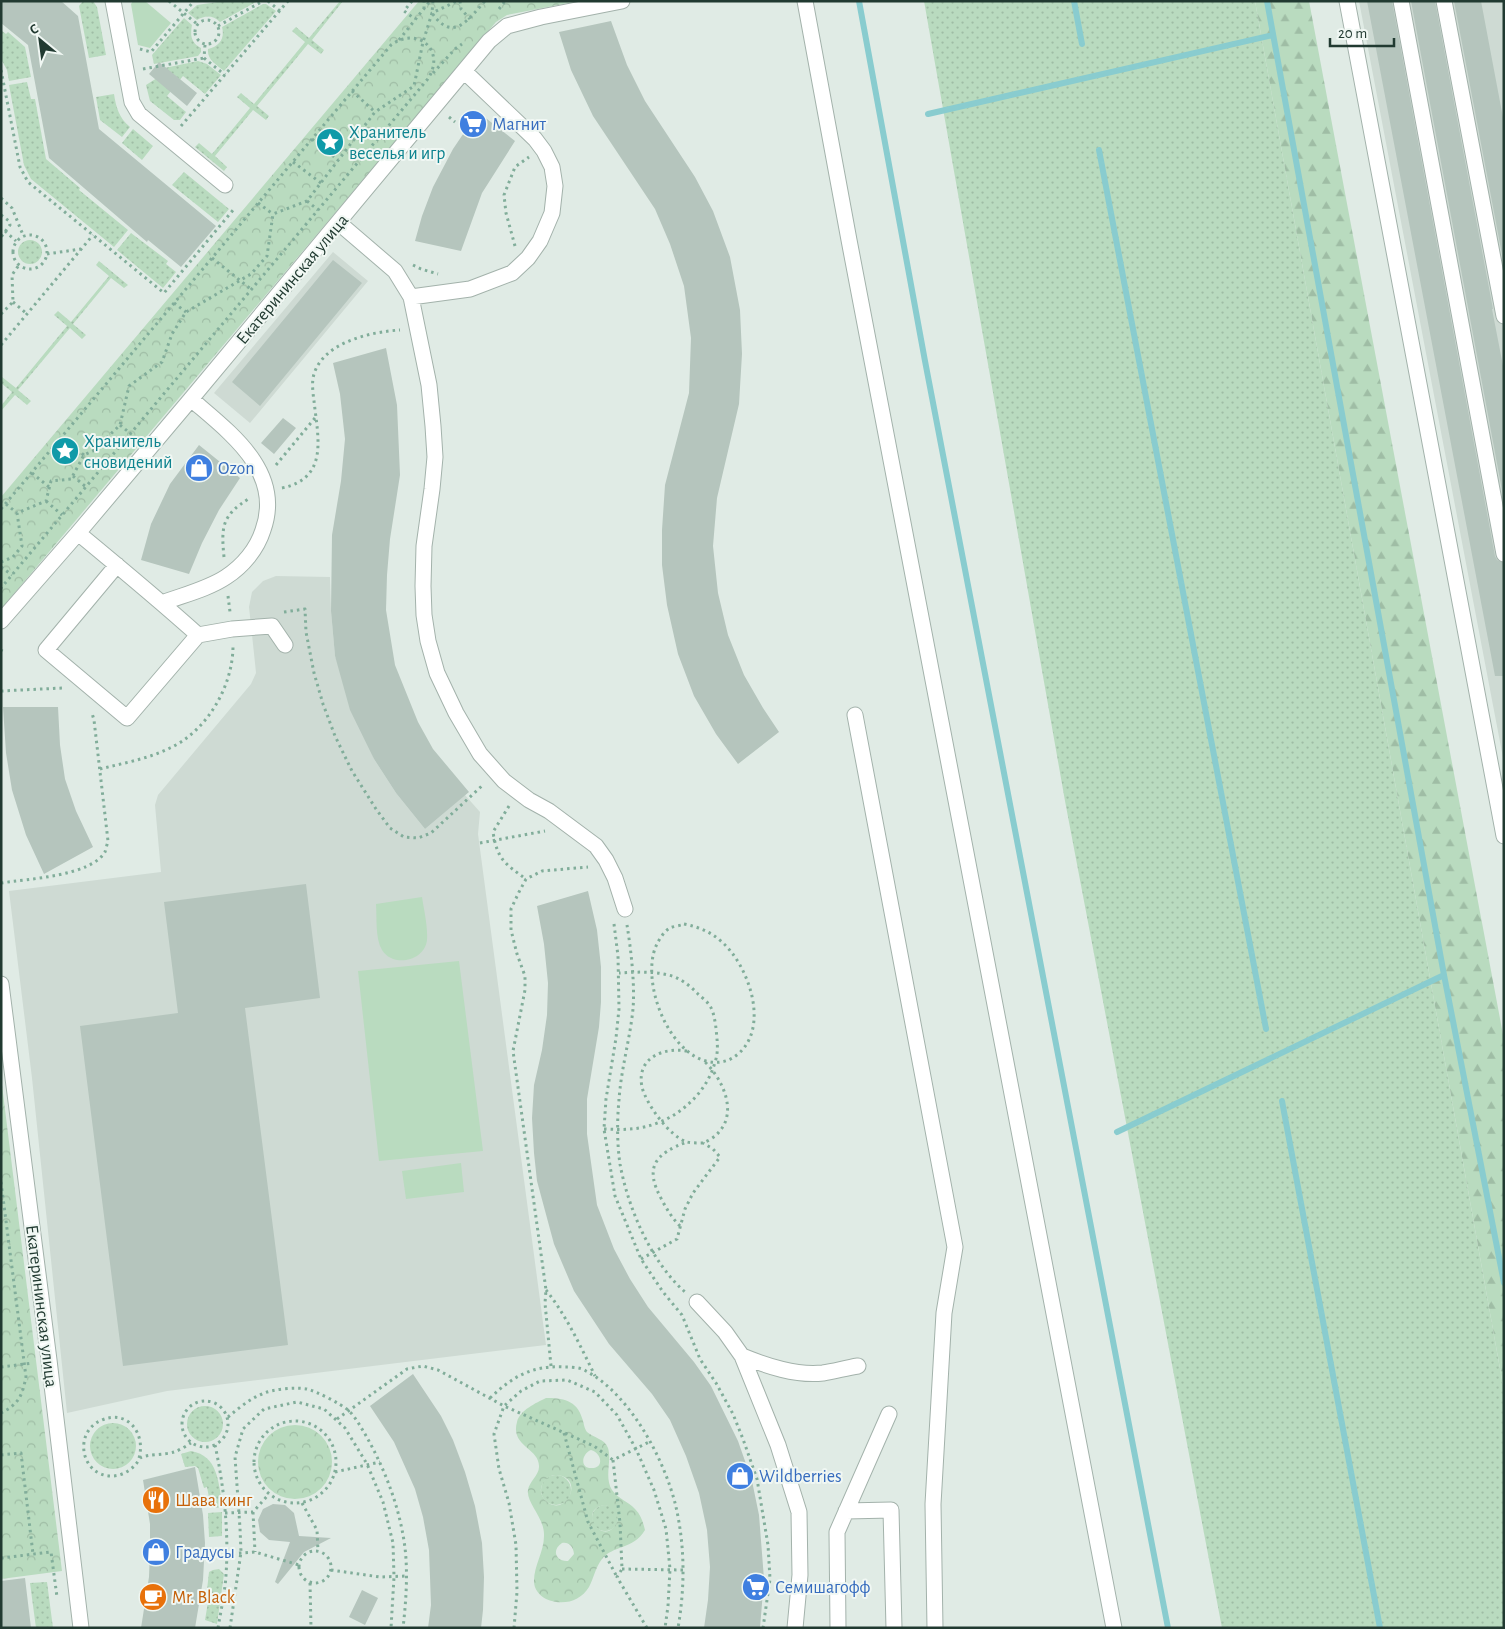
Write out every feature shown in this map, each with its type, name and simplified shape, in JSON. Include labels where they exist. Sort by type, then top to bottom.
[{"type":"street","points":[[113,1],[134,108],[225,185]]},
{"type":"street","name":"Екатерининская улица","points":[[1,621],[191,399],[489,41],[507,26],[541,17],[622,1]]},
{"type":"street","points":[[805,1],[1114,1628]]},
{"type":"street","points":[[1348,1],[1504,836]]},
{"type":"street","points":[[1400,1],[1504,554]]},
{"type":"street","points":[[1444,1],[1504,316]]},
{"type":"street","points":[[411,297],[470,290],[512,273],[528,258],[540,241],[552,213],[555,186],[552,167],[544,150],[535,139],[464,72]]},
{"type":"street","points":[[339,223],[395,271],[411,297],[429,385],[433,426],[435,457],[424,546],[423,586],[424,615],[428,640],[437,673],[456,713],[480,754],[504,781],[528,800],[549,811],[596,846],[609,866],[625,909]]},
{"type":"street","points":[[162,603],[226,578],[253,551],[267,519],[267,502],[263,478],[255,462],[240,443],[191,399]]},
{"type":"street","points":[[78,533],[198,635]]},
{"type":"street","points":[[117,565],[46,650],[126,718],[198,635],[232,629],[272,626],[285,644]]},
{"type":"street","points":[[855,715],[955,1247],[944,1314],[933,1504],[935,1628]]},
{"type":"street","name":"Екатерининская улица","points":[[1,984],[81,1628]]},
{"type":"street","points":[[697,1302],[725,1332],[742,1356],[778,1445],[799,1512],[800,1575],[795,1628]]},
{"type":"street","points":[[742,1356],[760,1364],[789,1371],[821,1373],[858,1366]]},
{"type":"street","points":[[838,1628],[837,1532],[889,1414]]},
{"type":"street","points":[[846,1511],[892,1510],[894,1628]]},
{"type":"path","points":[[169,1],[197,24]]},
{"type":"path","points":[[134,47],[151,52],[194,1]]},
{"type":"path","points":[[218,26],[263,1]]},
{"type":"path","points":[[268,1],[280,11]]},
{"type":"path","points":[[176,127],[181,126],[288,1]]},
{"type":"path","points":[[412,1],[404,11],[415,20]]},
{"type":"path","points":[[424,1],[424,10]]},
{"type":"path","points":[[1,509],[391,45],[398,40],[432,1]]},
{"type":"path","points":[[272,214],[306,200],[375,112],[414,86],[432,13],[432,1]]},
{"type":"path","points":[[432,13],[458,1],[470,19]]},
{"type":"path","points":[[432,13],[443,25],[450,28],[460,27],[470,19],[485,1]]},
{"type":"path","points":[[206,20],[212,21],[218,26],[220,33],[215,42],[205,45],[196,39],[195,29],[197,24],[206,20]]},
{"type":"path","points":[[1,588],[432,73],[435,64],[434,56],[424,42],[416,38],[407,37],[398,40]]},
{"type":"path","points":[[204,58],[205,45]]},
{"type":"path","points":[[138,70],[204,58],[225,75]]},
{"type":"path","points":[[1,70],[20,167],[28,182],[164,293],[234,209]]},
{"type":"path","points":[[352,91],[375,112]]},
{"type":"path","points":[[312,139],[338,160]]},
{"type":"path","points":[[511,250],[516,245],[506,213],[504,195],[515,167],[529,157],[544,150]]},
{"type":"path","points":[[293,162],[320,183]]},
{"type":"path","points":[[1,198],[12,208],[24,235]]},
{"type":"path","points":[[306,200],[318,210]]},
{"type":"path","points":[[258,203],[272,214]]},
{"type":"path","points":[[46,501],[51,481],[71,479],[84,455],[93,451],[120,425],[129,386],[162,362],[172,334],[186,312],[252,274],[267,256],[272,214]]},
{"type":"path","points":[[1,215],[9,221],[10,225],[1,237]]},
{"type":"path","points":[[6,231],[16,241]]},
{"type":"path","points":[[24,235],[38,236],[47,247],[45,261],[33,269],[25,268],[14,260],[13,247],[16,241],[24,235]]},
{"type":"path","points":[[1,345],[93,235]]},
{"type":"path","points":[[47,254],[81,249]]},
{"type":"path","points":[[212,258],[252,290]]},
{"type":"path","points":[[405,260],[421,269],[441,274]]},
{"type":"path","points":[[19,265],[12,276],[14,302],[27,314]]},
{"type":"path","points":[[1,314],[14,302]]},
{"type":"path","points":[[174,303],[186,312]]},
{"type":"path","points":[[120,425],[135,438]]},
{"type":"path","points":[[61,438],[84,455]]},
{"type":"path","points":[[32,473],[49,487]]},
{"type":"path","points":[[72,476],[86,487]]},
{"type":"path","points":[[46,501],[62,515]]},
{"type":"path","points":[[17,513],[46,501]]},
{"type":"path","points":[[1,562],[13,557],[22,546],[17,513],[6,504]]},
{"type":"path","points":[[1,566],[12,575]]},
{"type":"path","points":[[272,626],[272,614],[305,609],[306,632],[314,673],[335,736],[352,771],[390,828],[404,837],[418,838],[431,833],[488,781]]},
{"type":"path","points":[[1,691],[64,688],[71,690]]},
{"type":"path","points":[[1,883],[72,872],[95,861],[104,852],[108,841],[94,720],[91,710]]},
{"type":"path","points":[[512,802],[493,832],[494,840],[496,851],[509,866],[526,879]]},
{"type":"path","points":[[480,843],[548,830],[541,824]]},
{"type":"path","points":[[584,861],[593,874]]},
{"type":"path","points":[[551,1366],[545,1303],[546,1290],[513,1051],[525,990],[525,976],[516,954],[511,930],[511,909],[526,879],[542,871],[589,867]]},
{"type":"path","points":[[625,909],[631,950],[633,1008],[618,1099],[620,1163],[627,1190],[645,1240],[675,1283],[697,1302]]},
{"type":"path","points":[[613,922],[619,973],[619,1009],[606,1099],[604,1129],[615,1196],[641,1259],[663,1292],[682,1315],[700,1359],[733,1414],[757,1479],[768,1545],[770,1578],[763,1628]]},
{"type":"path","points":[[702,1060],[715,1063],[727,1060],[738,1054],[748,1043],[753,1030],[753,999],[745,977],[730,951],[711,934],[697,927],[684,924],[669,928],[660,938],[654,951],[652,973],[654,991],[662,1014],[678,1041],[713,1070],[724,1092],[729,1114],[724,1127],[715,1136],[703,1143]]},
{"type":"path","points":[[604,1129],[630,1130],[646,1128],[662,1122],[679,1112],[695,1098],[713,1070],[718,1042],[716,1025],[710,1006],[681,980],[670,975],[632,972],[619,973]]},
{"type":"path","points":[[687,1142],[674,1134],[662,1122],[646,1097],[642,1086],[642,1074],[646,1064],[654,1055],[664,1050],[677,1049],[688,1051]]},
{"type":"path","points":[[641,1259],[677,1239],[693,1193],[720,1157],[713,1148],[703,1143],[687,1142],[665,1152],[654,1167],[652,1179],[657,1191],[670,1214],[680,1226]]},
{"type":"path","points":[[1,1182],[26,1377],[20,1399],[12,1407],[1,1412]]},
{"type":"path","points":[[546,1290],[554,1300],[595,1377]]},
{"type":"path","points":[[1,1367],[37,1362]]},
{"type":"path","points":[[336,1419],[407,1369],[423,1366],[438,1370],[504,1406],[594,1446],[613,1460],[620,1523],[622,1569],[617,1577]]},
{"type":"path","points":[[490,1398],[500,1388],[524,1373],[536,1368],[551,1366],[585,1370],[614,1391],[628,1406],[662,1466],[675,1506],[684,1570],[678,1628]]},
{"type":"path","points":[[514,1628],[517,1592],[516,1545],[499,1469],[494,1434],[504,1406],[521,1391],[540,1381],[567,1380],[596,1392],[617,1415],[636,1448],[654,1490],[666,1529],[670,1569],[668,1606],[664,1628]]},
{"type":"path","points":[[228,1417],[242,1405],[262,1394],[280,1389],[307,1389],[332,1400],[348,1410],[359,1424],[380,1462],[396,1502],[405,1548],[406,1576],[403,1628]]},
{"type":"path","points":[[203,1400],[218,1404],[228,1417],[226,1434],[215,1445],[199,1447],[185,1437],[182,1430],[183,1414],[194,1402],[203,1400]]},
{"type":"path","points":[[230,1628],[241,1552],[235,1457],[243,1429],[264,1409],[297,1402],[324,1408],[345,1428],[366,1464],[383,1502],[393,1543],[394,1577],[391,1628]]},
{"type":"path","points":[[139,1458],[142,1449],[138,1432],[132,1424],[124,1420],[115,1417],[98,1421],[90,1427],[85,1435],[83,1444],[86,1460],[91,1467],[105,1475],[113,1476],[129,1471],[139,1458],[174,1452],[191,1443]]},
{"type":"path","points":[[299,1421],[310,1424],[328,1438],[334,1449],[336,1460],[335,1472],[323,1492],[314,1499],[302,1503],[291,1503],[269,1494],[261,1486],[256,1476],[255,1453],[259,1442],[266,1432],[287,1422],[299,1421]]},
{"type":"path","points":[[564,1433],[588,1522],[647,1628]]},
{"type":"path","points":[[613,1460],[649,1442]]},
{"type":"path","points":[[215,1445],[225,1513],[226,1554],[226,1575],[218,1628]]},
{"type":"path","points":[[1,1455],[21,1453],[33,1554]]},
{"type":"path","points":[[335,1472],[380,1462]]},
{"type":"path","points":[[225,1513],[252,1512],[269,1494]]},
{"type":"path","points":[[302,1503],[317,1530],[318,1551]]},
{"type":"path","points":[[252,1512],[255,1552]]},
{"type":"path","points":[[318,1551],[328,1558],[331,1570],[324,1581],[310,1583],[301,1577],[299,1564],[305,1554],[318,1551]]},
{"type":"path","points":[[1,1558],[51,1552],[57,1599]]},
{"type":"path","points":[[226,1554],[255,1552],[299,1564]]},
{"type":"path","points":[[622,1569],[684,1570]]},
{"type":"path","points":[[331,1570],[380,1578],[406,1576]]},
{"type":"path","points":[[310,1583],[311,1628]]},
{"type":"shaded area","points":[[1359,1],[1504,1],[1504,763]]},
{"type":"shaded area","points":[[333,252],[368,281],[250,423],[214,393]]},
{"type":"shaded area","points":[[276,576],[330,577],[335,656],[374,759],[396,793],[425,829],[465,795],[480,812],[478,834],[546,1345],[167,1391],[67,1413],[32,1078],[9,891],[161,872],[155,805],[158,795],[251,684],[256,673],[249,607],[252,592],[263,581]]},
{"type":"green space","points":[[83,1],[93,1],[97,7],[106,55],[89,58],[79,6]]},
{"type":"green space","points":[[133,1],[145,1],[171,23],[150,48],[138,45],[131,4]]},
{"type":"green space","points":[[224,1],[258,1],[220,22],[209,16],[197,20],[188,13],[197,5]]},
{"type":"green space","points":[[340,1],[343,1],[312,40],[324,50],[321,54],[308,44],[257,106],[269,116],[266,120],[253,110],[215,156],[227,167],[224,171],[195,147],[199,143],[212,154],[250,108],[237,97],[241,93],[254,104],[305,42],[292,31],[296,27],[309,38]]},
{"type":"green space","points":[[419,1],[578,1],[507,15],[496,22],[1,609],[1,497]]},
{"type":"green space","points":[[924,1],[1255,1],[1504,1391],[1504,1628],[1222,1628],[1065,801]]},
{"type":"green space","points":[[1255,1],[1309,1],[1504,1040],[1504,1391]]},
{"type":"green space","points":[[263,4],[276,11],[224,71],[211,59],[208,49],[216,46],[221,41],[223,35],[222,27]]},
{"type":"green space","points":[[184,18],[192,25],[192,38],[195,44],[201,48],[201,52],[198,56],[154,64],[152,55]]},
{"type":"green space","points":[[1,30],[6,34],[8,32],[25,47],[31,77],[9,81],[7,70],[1,59]]},
{"type":"green space","points":[[198,61],[207,64],[221,75],[205,94],[183,76],[167,96],[186,112],[180,120],[174,120],[150,101],[146,85],[157,78],[155,70]]},
{"type":"green space","points":[[27,82],[31,99],[35,99],[46,159],[80,188],[79,190],[128,230],[114,247],[31,179],[24,165],[9,85]]},
{"type":"green space","points":[[114,94],[119,112],[123,120],[130,127],[122,137],[100,120],[96,97]]},
{"type":"green space","points":[[133,129],[153,146],[142,160],[122,143]]},
{"type":"green space","points":[[184,172],[229,209],[218,222],[172,185]]},
{"type":"green space","points":[[131,233],[168,261],[166,264],[176,272],[163,288],[117,250]]},
{"type":"green space","points":[[30,240],[39,243],[42,252],[39,261],[30,264],[21,261],[18,252],[21,243]]},
{"type":"green space","points":[[99,261],[128,285],[124,288],[111,278],[73,324],[86,335],[82,339],[70,328],[18,390],[31,401],[27,405],[15,395],[1,411],[1,406],[12,392],[1,383],[2,377],[16,388],[67,326],[54,315],[58,311],[71,322],[109,276],[96,265]]},
{"type":"green space","points":[[422,897],[427,930],[425,947],[421,953],[408,960],[393,959],[387,956],[382,950],[377,934],[376,904]]},
{"type":"green space","points":[[459,961],[483,1151],[379,1161],[358,971]]},
{"type":"green space","points":[[1,1077],[62,1571],[1,1579]]},
{"type":"green space","points":[[461,1163],[464,1192],[406,1199],[402,1171]]},
{"type":"green space","points":[[546,1398],[568,1401],[577,1407],[587,1432],[607,1445],[609,1453],[608,1474],[612,1490],[637,1511],[645,1530],[635,1541],[612,1551],[602,1559],[591,1584],[585,1592],[576,1599],[564,1602],[546,1599],[539,1594],[535,1587],[534,1575],[542,1548],[544,1529],[530,1500],[528,1490],[539,1467],[535,1455],[521,1442],[516,1430],[521,1414],[529,1407]],"holes":[[[591,1450],[597,1454],[600,1460],[598,1466],[592,1468],[585,1466],[583,1461]],[[553,1475],[564,1477],[569,1481],[570,1495],[560,1505],[553,1505],[542,1496],[542,1485]],[[606,1505],[612,1508],[616,1514],[616,1524],[608,1531],[602,1531],[594,1523],[593,1512],[598,1507]],[[564,1543],[572,1547],[574,1554],[568,1561],[560,1560],[556,1555],[559,1546]]]},
{"type":"green space","points":[[205,1406],[218,1411],[223,1424],[218,1437],[205,1442],[192,1437],[187,1424],[192,1411]]},
{"type":"green space","points":[[108,1423],[118,1423],[132,1433],[136,1446],[132,1459],[126,1465],[118,1469],[108,1469],[94,1459],[90,1451],[90,1441],[100,1427]]},
{"type":"green space","points":[[295,1425],[309,1428],[321,1436],[329,1448],[332,1462],[329,1476],[321,1488],[309,1496],[295,1499],[281,1496],[269,1488],[261,1476],[258,1462],[261,1448],[269,1436],[281,1428]]},
{"type":"green space","points":[[191,1451],[207,1458],[216,1472],[223,1507],[211,1508],[207,1487],[204,1488],[198,1468],[195,1466],[185,1467],[181,1454]]},
{"type":"green space","points":[[556,1475],[567,1479],[571,1490],[567,1501],[556,1505],[545,1501],[541,1490],[545,1479]]},
{"type":"green space","points":[[605,1505],[614,1509],[618,1518],[614,1527],[605,1531],[596,1527],[592,1518],[596,1509]]},
{"type":"green space","points":[[222,1512],[222,1536],[209,1537],[208,1513]]},
{"type":"green space","points":[[219,1569],[224,1574],[217,1624],[205,1620],[210,1590],[207,1590],[209,1572]]},
{"type":"green space","points":[[47,1582],[53,1628],[36,1628],[30,1583]]},
{"type":"building","points":[[1,1],[61,1],[78,16],[99,129],[216,226],[181,267],[148,240],[147,242],[49,158],[28,45],[1,23]]},
{"type":"building","points":[[1367,1],[1392,1],[1495,556],[1497,560],[1504,563],[1504,676],[1495,676]]},
{"type":"building","points":[[1411,1],[1435,1],[1493,309],[1504,371],[1504,501]]},
{"type":"building","points":[[1454,1],[1481,1],[1504,123],[1504,265]]},
{"type":"building","points":[[611,21],[627,65],[645,101],[695,177],[713,211],[730,257],[740,310],[742,354],[739,404],[717,498],[713,546],[718,593],[728,635],[744,675],[779,732],[738,764],[716,734],[694,696],[678,654],[667,605],[662,565],[665,485],[689,393],[691,338],[684,286],[670,244],[655,209],[593,116],[571,70],[559,32]]},
{"type":"building","points":[[159,62],[197,93],[187,106],[149,74]]},
{"type":"building","points":[[478,112],[515,141],[482,193],[461,251],[415,241],[433,187],[453,149]]},
{"type":"building","points":[[333,260],[362,283],[260,406],[232,382]]},
{"type":"building","points":[[386,348],[397,405],[400,475],[390,539],[386,610],[395,665],[418,722],[433,749],[469,792],[425,829],[396,793],[374,759],[350,710],[335,656],[331,611],[332,535],[341,481],[345,439],[340,394],[333,363]]},
{"type":"building","points":[[283,418],[296,428],[274,454],[261,443]]},
{"type":"building","points":[[199,445],[240,478],[219,510],[189,574],[141,560],[151,524],[170,484]]},
{"type":"building","points":[[3,707],[58,707],[60,745],[65,779],[76,811],[93,847],[44,874],[26,835],[12,790],[6,753]]},
{"type":"building","points":[[306,884],[320,998],[245,1008],[288,1345],[123,1366],[80,1026],[178,1013],[164,902]]},
{"type":"building","points":[[588,891],[597,930],[601,967],[599,1027],[587,1099],[587,1134],[597,1205],[614,1249],[630,1279],[648,1307],[694,1362],[711,1386],[738,1441],[752,1481],[759,1515],[764,1579],[760,1628],[704,1628],[710,1567],[707,1530],[699,1493],[686,1456],[670,1420],[652,1394],[609,1344],[574,1291],[554,1244],[537,1181],[532,1118],[534,1085],[547,1015],[548,983],[544,944],[537,906]]},
{"type":"building","points":[[413,1374],[441,1416],[453,1440],[475,1506],[482,1543],[484,1577],[481,1628],[428,1628],[431,1605],[429,1550],[423,1517],[415,1489],[394,1442],[370,1406]]},
{"type":"building","points":[[195,1467],[203,1515],[205,1543],[203,1580],[195,1628],[141,1628],[149,1577],[150,1552],[150,1524],[143,1480]]},
{"type":"building","points":[[273,1504],[285,1505],[294,1513],[299,1536],[331,1538],[304,1552],[278,1584],[275,1582],[290,1542],[269,1540],[260,1532],[258,1520],[263,1509]]},
{"type":"building","points":[[25,1578],[31,1628],[1,1628],[1,1581]]},
{"type":"building","points":[[362,1590],[378,1598],[365,1625],[349,1617]]},
{"type":"waterway","points":[[859,1],[925,361],[1168,1628]]},
{"type":"waterway","points":[[1074,1],[1082,44]]},
{"type":"waterway","points":[[1267,1],[1444,975],[1504,1283]]},
{"type":"waterway","points":[[928,114],[1273,35]]},
{"type":"waterway","points":[[1099,150],[1266,1029]]},
{"type":"waterway","points":[[1117,1132],[1444,975]]},
{"type":"waterway","points":[[1282,1101],[1380,1628]]},
{"type":"place","name":"Магнит","points":[[473,124]]},
{"type":"place","name":"Хранитель веселья и игр","points":[[330,142]]},
{"type":"place","name":"Хранитель сновидений","points":[[65,451]]},
{"type":"place","name":"Ozon","points":[[199,468]]},
{"type":"place","name":"Wildberries","points":[[740,1476]]},
{"type":"place","name":"Шава кинг","points":[[156,1500]]},
{"type":"place","name":"Градусы","points":[[156,1552]]},
{"type":"place","name":"Семишагофф","points":[[756,1587]]},
{"type":"place","name":"Mr. Black","points":[[153,1597]]}]
